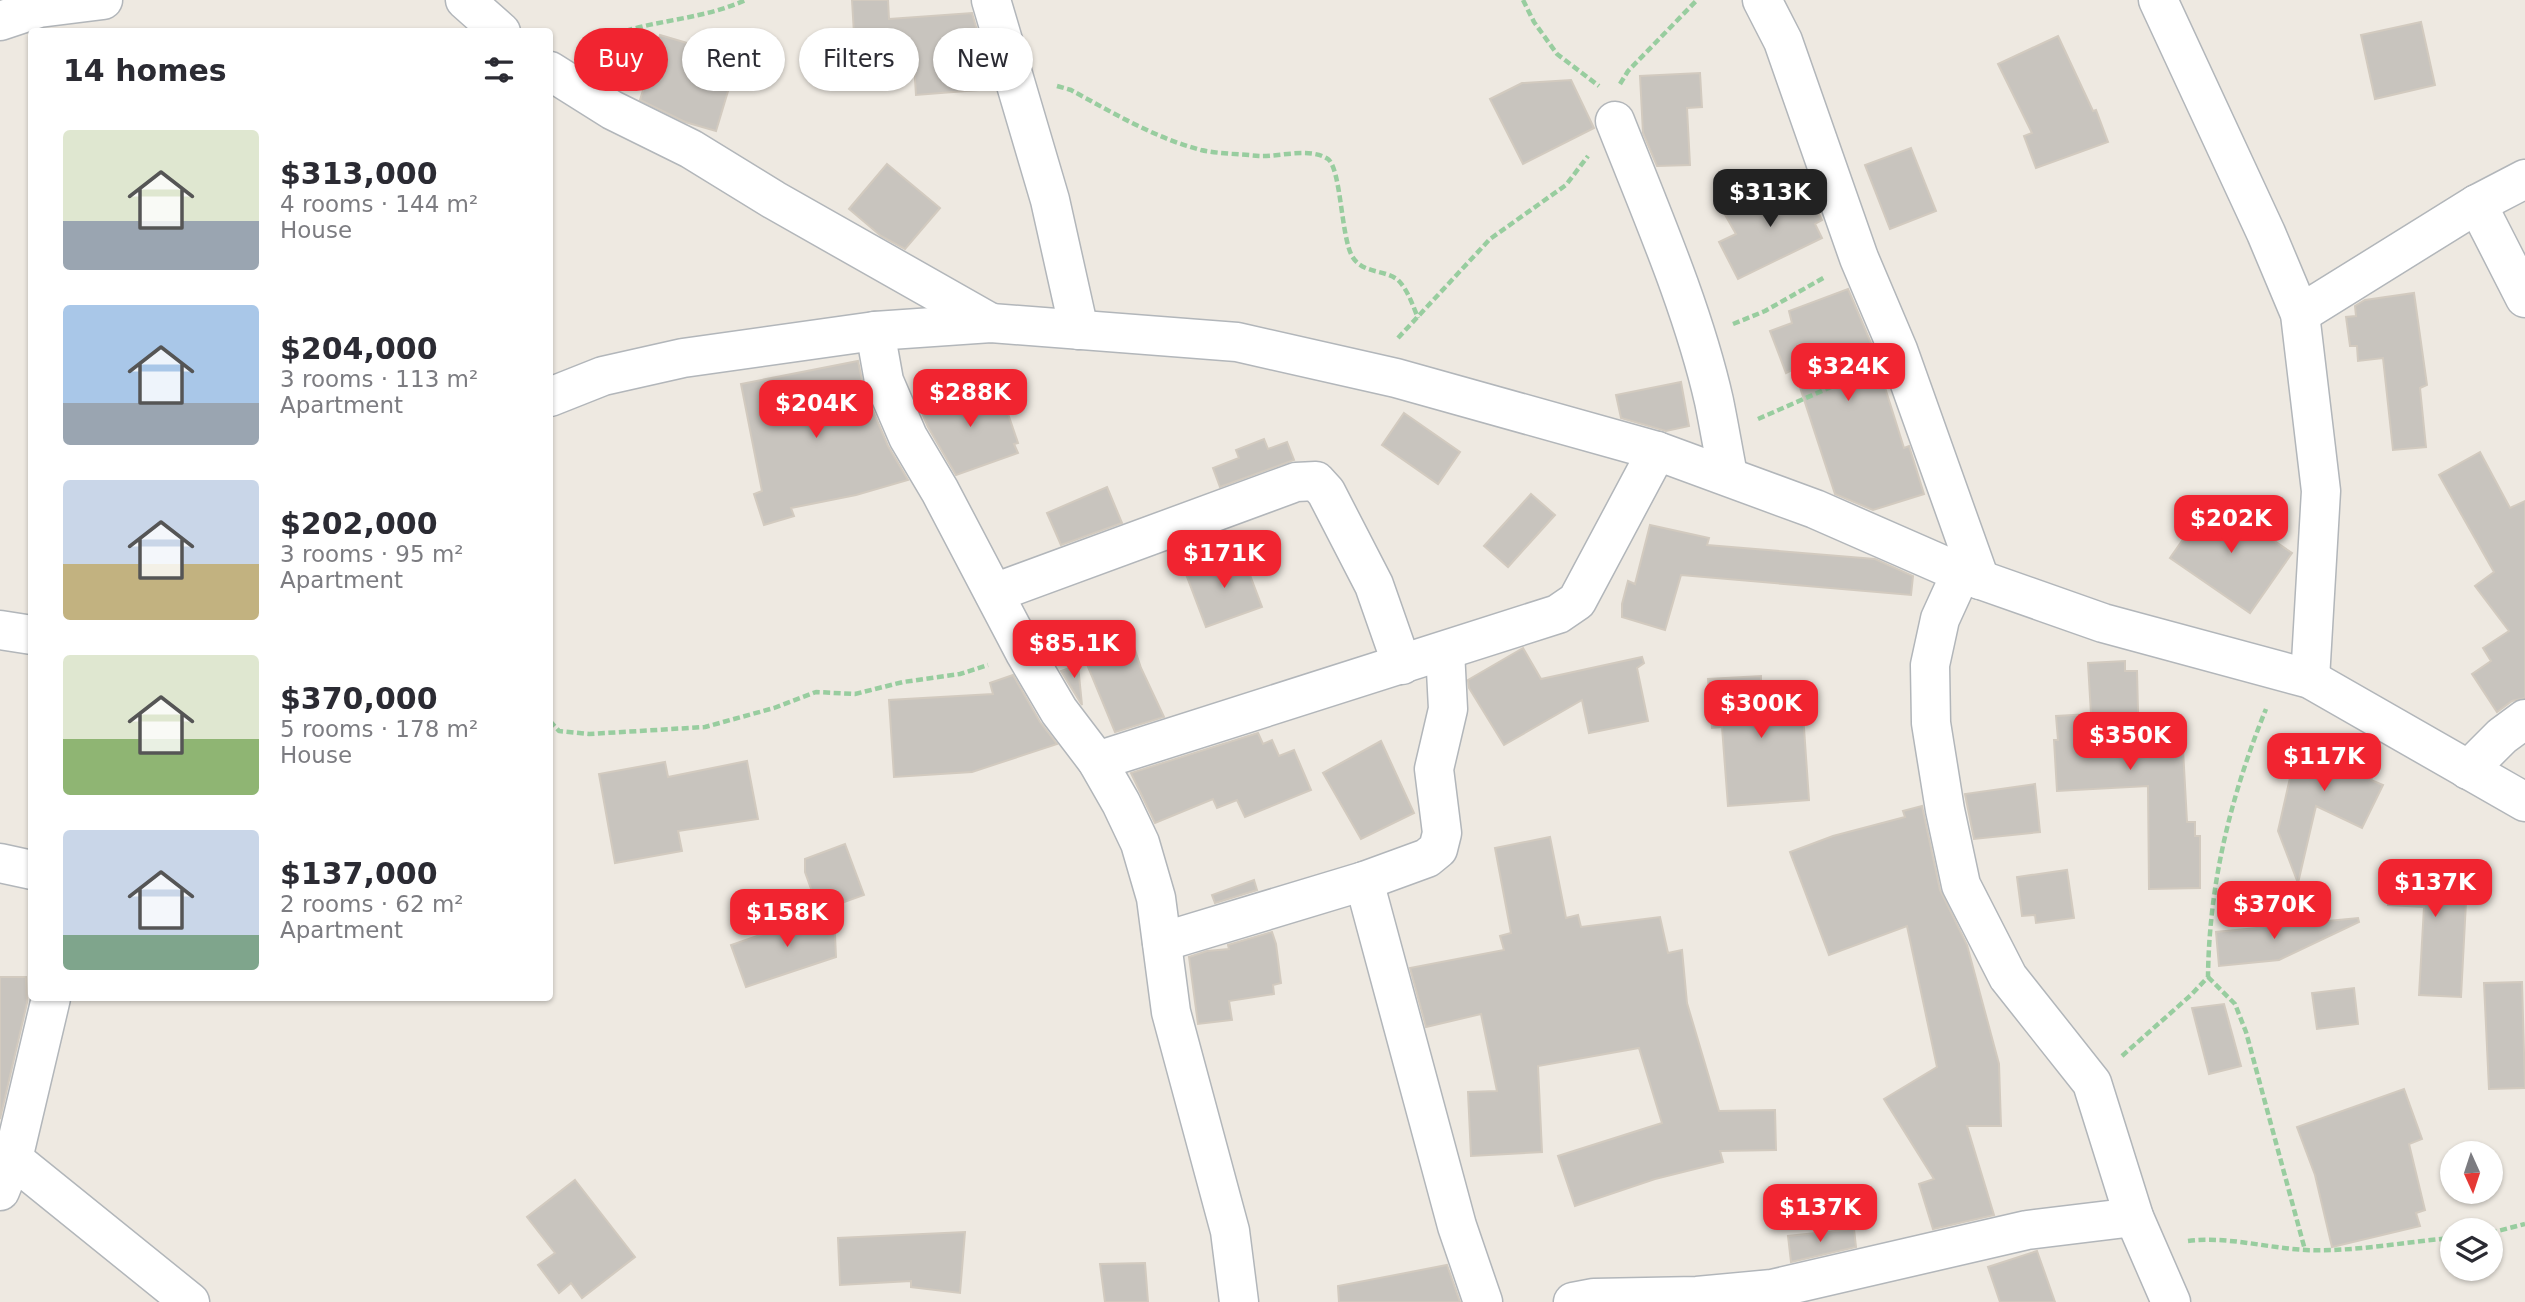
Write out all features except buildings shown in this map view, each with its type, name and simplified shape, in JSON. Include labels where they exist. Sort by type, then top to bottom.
[{"type":"street","points":[[0,21],[39,8],[103,0]]},
{"type":"street","points":[[465,0],[496,28]]},
{"type":"street","points":[[991,0],[1000,28]]},
{"type":"street","points":[[1762,0],[1783,41],[1859,258],[1898,349],[1971,577]]},
{"type":"street","points":[[2158,0],[2266,233],[2300,314],[2321,491],[2297,674]]},
{"type":"street","points":[[565,62],[612,110],[691,149],[774,200],[991,323]]},
{"type":"street","points":[[1019,91],[1050,200],[1079,330]]},
{"type":"street","points":[[1615,121],[1659,231],[1696,338],[1714,400],[1728,475]]},
{"type":"street","points":[[2300,314],[2477,204],[2525,179]]},
{"type":"street","points":[[2477,204],[2525,298]]},
{"type":"street","points":[[553,396],[603,376],[683,358],[875,331],[991,323],[1237,342],[1367,371],[1657,451],[1815,509],[1971,577],[2103,623],[2297,674],[2525,802]]},
{"type":"street","points":[[875,331],[884,381],[908,437],[940,491],[1026,653],[1059,710],[1097,761],[1140,843],[1156,898],[1171,1012],[1230,1231],[1239,1302]]},
{"type":"street","points":[[1097,761],[1558,614],[1577,601],[1657,451]]},
{"type":"street","points":[[994,593],[1296,482],[1316,481],[1326,492],[1374,585],[1402,665]]},
{"type":"street","points":[[1971,577],[1940,619],[1930,665],[1931,723],[1961,885],[2008,977],[2092,1083],[2134,1217],[2171,1302]]},
{"type":"street","points":[[0,630],[28,634]]},
{"type":"street","points":[[1162,942],[1364,881],[1427,858],[1438,849],[1441,833],[1434,769],[1448,709],[1445,651]]},
{"type":"street","points":[[2468,770],[2502,736],[2525,719]]},
{"type":"street","points":[[0,863],[28,869]]},
{"type":"street","points":[[1364,881],[1458,1226],[1483,1302]]},
{"type":"street","points":[[50,1001],[7,1175],[190,1302]]},
{"type":"street","points":[[1573,1302],[1594,1298],[1697,1296],[1772,1289],[2027,1230],[2134,1217]]},
{"type":"path","points":[[565,62],[614,34],[659,21],[715,11],[747,0]]},
{"type":"path","points":[[1524,0],[1534,22],[1558,54],[1594,81],[1604,92],[1615,121]]},
{"type":"path","points":[[1367,371],[1490,239],[1566,185],[1615,121],[1617,88],[1628,71],[1697,0]]},
{"type":"path","points":[[1033,78],[1071,90],[1153,133],[1203,150],[1263,156],[1309,154],[1328,159],[1338,185],[1342,222],[1352,256],[1366,269],[1396,279],[1408,295],[1418,318]]},
{"type":"path","points":[[1696,338],[1765,312],[1859,258]]},
{"type":"path","points":[[1720,438],[1784,406],[1868,371],[1898,349]]},
{"type":"path","points":[[553,724],[559,731],[589,734],[705,727],[774,708],[816,692],[855,694],[903,682],[960,674],[1026,653]]},
{"type":"path","points":[[2092,1083],[2191,995],[2208,976],[2211,910],[2221,849],[2235,794],[2252,743],[2297,674]]},
{"type":"path","points":[[2208,976],[2235,1004],[2245,1031],[2305,1250]]},
{"type":"path","points":[[2503,1230],[2525,1224]]},
{"type":"path","points":[[2151,1253],[2180,1242],[2209,1239],[2305,1250],[2346,1249],[2440,1239]]}]
